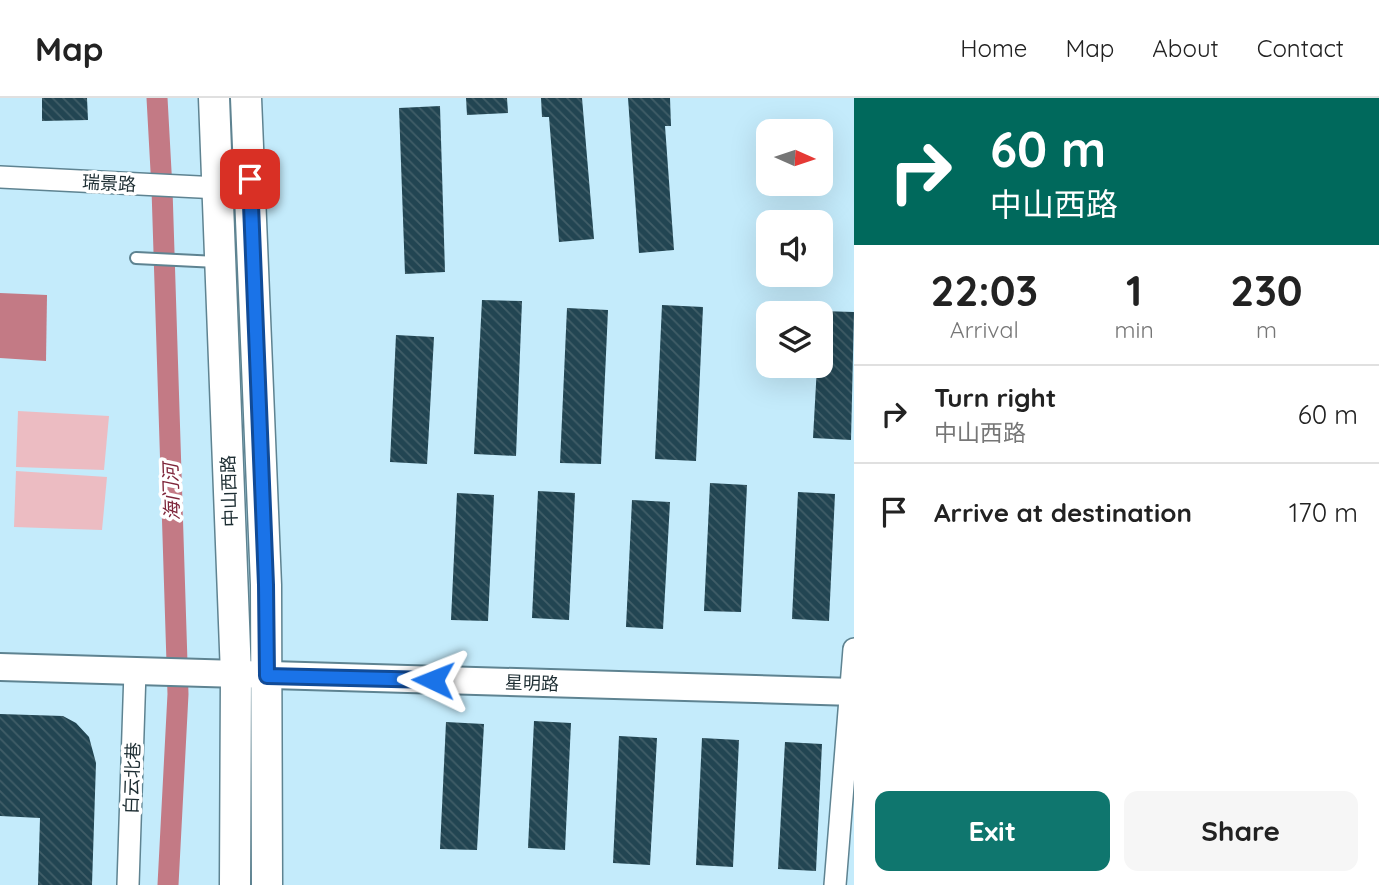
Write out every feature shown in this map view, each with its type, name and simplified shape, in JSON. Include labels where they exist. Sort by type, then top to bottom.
[{"type":"main road","name":"中山西路","points":[[214,98],[206,188],[207,262],[228,675],[235,885]]},
{"type":"main road","name":"中山西路","points":[[246,98],[266,585],[267,885]]},
{"type":"street","name":"瑞景路","points":[[0,177],[206,188]]},
{"type":"street","points":[[835,885],[854,649]]},
{"type":"street","name":"星明路","points":[[0,667],[852,692]]},
{"type":"street","name":"白云北巷","points":[[128,885],[135,671]]},
{"type":"lane","points":[[136,258],[207,262]]},
{"type":"shaded area","points":[[0,293],[47,295],[46,361],[0,358]]},
{"type":"shaded area","points":[[18,411],[109,416],[104,470],[16,467]]},
{"type":"shaded area","points":[[16,471],[107,477],[102,530],[14,527]]},
{"type":"building","points":[[42,98],[87,98],[88,120],[42,121]]},
{"type":"building","points":[[466,98],[507,98],[508,113],[467,115]]},
{"type":"building","points":[[541,98],[582,98],[594,239],[559,242],[549,117],[542,117]]},
{"type":"building","points":[[628,98],[670,98],[671,126],[665,126],[674,250],[639,253]]},
{"type":"building","points":[[440,106],[445,272],[405,274],[399,108]]},
{"type":"building","points":[[482,300],[522,301],[516,456],[474,454]]},
{"type":"building","points":[[662,305],[703,307],[696,461],[655,459]]},
{"type":"building","points":[[567,308],[608,310],[601,464],[560,463]]},
{"type":"building","points":[[833,311],[854,312],[851,440],[813,438],[816,378],[833,378]]},
{"type":"building","points":[[396,335],[434,337],[427,464],[390,462]]},
{"type":"building","points":[[710,483],[747,485],[741,612],[704,611]]},
{"type":"building","points":[[538,491],[575,493],[569,620],[532,618]]},
{"type":"building","points":[[798,492],[835,494],[829,621],[792,619]]},
{"type":"building","points":[[457,493],[494,495],[488,621],[451,620]]},
{"type":"building","points":[[632,500],[670,502],[663,629],[626,627]]},
{"type":"building","points":[[0,714],[63,716],[76,723],[89,737],[96,763],[92,885],[38,885],[40,818],[0,816]]},
{"type":"building","points":[[534,721],[571,723],[565,850],[528,848]]},
{"type":"building","points":[[446,722],[484,724],[477,850],[440,849]]},
{"type":"building","points":[[619,736],[657,738],[650,865],[613,863]]},
{"type":"building","points":[[702,738],[739,740],[733,867],[696,865]]},
{"type":"building","points":[[785,742],[822,744],[816,871],[778,869]]},
{"type":"waterway","name":"海门河","points":[[157,98],[178,694],[168,885]]},
{"type":"route","points":[[250,179],[266,585],[267,676],[433,680]]}]
